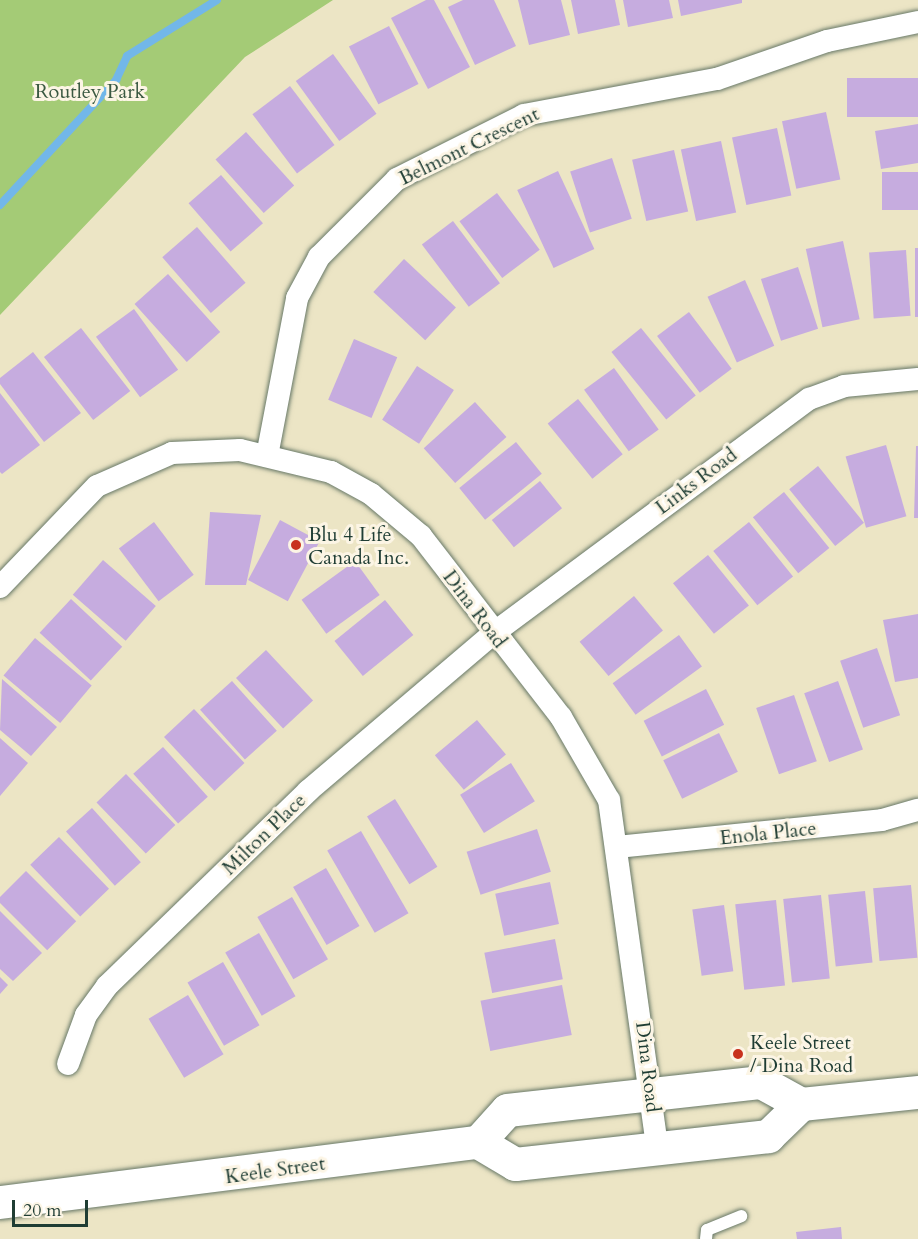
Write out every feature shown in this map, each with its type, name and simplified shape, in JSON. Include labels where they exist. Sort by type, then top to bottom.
[{"type":"main road","points":[[801,1104],[768,1136],[515,1164],[478,1142],[507,1110],[761,1082],[801,1104],[918,1092]]},
{"type":"main road","name":"Keele Street","points":[[0,1202],[478,1142]]},
{"type":"street","name":"Belmont Crescent","points":[[267,456],[297,298],[319,257],[397,179],[524,115],[717,79],[827,41],[918,22]]},
{"type":"street","name":"Links Road","points":[[495,632],[809,399],[844,386],[918,379]]},
{"type":"street","name":"Dina Road","points":[[0,587],[97,486],[172,453],[240,450],[331,472],[371,494],[421,536],[567,726],[609,800],[653,1094],[657,1148]]},
{"type":"street","name":"Milton Place","points":[[68,1064],[86,1015],[107,986],[308,791],[495,632]]},
{"type":"street","name":"Enola Place","points":[[617,847],[882,820],[918,810]]},
{"type":"lane","points":[[706,1239],[707,1230],[741,1216]]},
{"type":"green space","name":"Routley Park","points":[[0,0],[333,0],[245,57],[0,315]]},
{"type":"building","points":[[426,0],[434,0],[470,67],[428,89],[391,18]]},
{"type":"building","points":[[463,0],[494,0],[516,46],[475,65],[448,7]]},
{"type":"building","points":[[518,0],[561,0],[570,35],[529,45]]},
{"type":"building","points":[[571,0],[615,0],[620,25],[578,34]]},
{"type":"building","points":[[623,0],[669,0],[673,18],[628,27]]},
{"type":"building","points":[[678,0],[742,0],[742,3],[681,16]]},
{"type":"building","points":[[389,26],[419,84],[378,104],[349,46]]},
{"type":"building","points":[[333,54],[376,114],[339,141],[296,81]]},
{"type":"building","points":[[847,78],[918,78],[918,117],[847,117]]},
{"type":"building","points":[[290,86],[335,145],[297,173],[252,114]]},
{"type":"building","points":[[826,112],[840,179],[796,189],[782,121]]},
{"type":"building","points":[[918,124],[918,163],[881,169],[875,131]]},
{"type":"building","points":[[777,128],[791,195],[746,205],[732,138]]},
{"type":"building","points":[[246,132],[294,186],[264,213],[216,159]]},
{"type":"building","points":[[721,141],[736,212],[696,221],[681,150]]},
{"type":"building","points":[[674,150],[688,211],[646,221],[632,160]]},
{"type":"building","points":[[612,158],[632,219],[590,232],[570,172]]},
{"type":"building","points":[[558,171],[594,249],[554,268],[517,190]]},
{"type":"building","points":[[882,172],[918,172],[918,210],[882,210]]},
{"type":"building","points":[[221,175],[263,223],[231,252],[189,203]]},
{"type":"building","points":[[497,193],[540,250],[502,278],[459,221]]},
{"type":"building","points":[[453,221],[500,283],[469,307],[422,244]]},
{"type":"building","points":[[197,227],[246,283],[211,313],[162,257]]},
{"type":"building","points":[[843,241],[860,319],[822,327],[806,249]]},
{"type":"building","points":[[915,248],[918,248],[918,317],[915,317]]},
{"type":"building","points":[[906,250],[911,316],[874,318],[869,253]]},
{"type":"building","points":[[404,259],[456,307],[425,340],[373,292]]},
{"type":"building","points":[[798,267],[818,329],[781,341],[761,279]]},
{"type":"building","points":[[168,274],[220,332],[187,362],[135,304]]},
{"type":"building","points":[[745,280],[774,346],[737,362],[708,297]]},
{"type":"building","points":[[134,309],[178,370],[140,397],[96,337]]},
{"type":"building","points":[[689,312],[732,369],[700,393],[657,336]]},
{"type":"building","points":[[81,328],[130,391],[93,420],[44,357]]},
{"type":"building","points":[[641,328],[696,396],[666,420],[611,352]]},
{"type":"building","points":[[354,339],[397,357],[371,418],[328,400]]},
{"type":"building","points":[[33,352],[81,413],[44,442],[0,384],[0,378]]},
{"type":"building","points":[[417,366],[454,390],[419,444],[382,420]]},
{"type":"building","points":[[614,368],[659,429],[629,451],[584,390]]},
{"type":"building","points":[[0,393],[40,445],[2,474],[0,472]]},
{"type":"building","points":[[578,399],[623,454],[592,479],[548,424]]},
{"type":"building","points":[[475,402],[506,437],[455,483],[424,448]]},
{"type":"building","points":[[516,442],[542,474],[485,520],[459,488]]},
{"type":"building","points":[[886,445],[906,516],[866,528],[846,457]]},
{"type":"building","points":[[916,446],[918,446],[918,518],[914,518]]},
{"type":"building","points":[[818,466],[864,523],[835,546],[789,489]]},
{"type":"building","points":[[540,481],[562,508],[514,547],[492,520]]},
{"type":"building","points":[[784,492],[829,548],[798,573],[753,517]]},
{"type":"building","points":[[210,512],[261,515],[246,585],[205,585]]},
{"type":"building","points":[[280,520],[320,541],[288,601],[248,580]]},
{"type":"building","points":[[154,522],[194,575],[159,601],[119,548]]},
{"type":"building","points":[[749,522],[793,576],[757,605],[713,551]]},
{"type":"building","points":[[708,555],[749,606],[714,634],[673,583]]},
{"type":"building","points":[[103,560],[156,606],[126,641],[73,595]]},
{"type":"building","points":[[355,561],[380,595],[326,634],[302,600]]},
{"type":"building","points":[[634,596],[663,630],[609,676],[580,642]]},
{"type":"building","points":[[71,599],[122,647],[91,680],[40,633]]},
{"type":"building","points":[[385,600],[413,635],[363,676],[334,641]]},
{"type":"building","points":[[918,614],[918,678],[895,682],[883,620]]},
{"type":"building","points":[[679,635],[702,667],[636,715],[613,683]]},
{"type":"building","points":[[35,638],[92,686],[60,723],[4,676]]},
{"type":"building","points":[[877,648],[900,715],[863,728],[840,661]]},
{"type":"building","points":[[266,650],[313,700],[283,728],[236,678]]},
{"type":"building","points":[[2,679],[57,727],[31,756],[0,730]]},
{"type":"building","points":[[232,681],[277,731],[245,760],[200,710]]},
{"type":"building","points":[[838,681],[863,750],[829,762],[804,693]]},
{"type":"building","points":[[706,689],[724,725],[662,756],[644,721]]},
{"type":"building","points":[[794,695],[817,761],[779,774],[756,708]]},
{"type":"building","points":[[194,709],[244,763],[214,791],[164,737]]},
{"type":"building","points":[[477,720],[506,754],[464,790],[435,755]]},
{"type":"building","points":[[719,733],[738,772],[682,799],[663,760]]},
{"type":"building","points":[[0,738],[28,763],[0,796]]},
{"type":"building","points":[[163,747],[208,797],[178,824],[133,774]]},
{"type":"building","points":[[511,763],[535,801],[484,833],[460,795]]},
{"type":"building","points":[[126,774],[175,825],[146,854],[97,802]]},
{"type":"building","points":[[395,799],[437,867],[409,884],[367,816]]},
{"type":"building","points":[[92,808],[141,862],[115,886],[66,831]]},
{"type":"building","points":[[537,829],[551,872],[481,895],[467,852]]},
{"type":"building","points":[[361,831],[409,913],[375,933],[327,850]]},
{"type":"building","points":[[59,837],[109,889],[80,917],[30,865]]},
{"type":"building","points":[[326,868],[360,926],[327,945],[293,887]]},
{"type":"building","points":[[26,871],[76,921],[47,950],[0,903],[0,897]]},
{"type":"building","points":[[550,882],[559,924],[504,936],[495,894]]},
{"type":"building","points":[[911,885],[917,958],[880,961],[873,888]]},
{"type":"building","points":[[865,891],[873,963],[836,966],[828,895]]},
{"type":"building","points":[[821,895],[830,979],[792,983],[783,899]]},
{"type":"building","points":[[292,897],[328,959],[293,979],[257,917]]},
{"type":"building","points":[[776,900],[785,986],[744,990],[735,904]]},
{"type":"building","points":[[724,905],[733,971],[702,976],[692,909]]},
{"type":"building","points":[[0,911],[42,953],[13,981],[0,969]]},
{"type":"building","points":[[259,933],[296,996],[262,1016],[225,952]]},
{"type":"building","points":[[555,939],[563,979],[492,993],[484,953]]},
{"type":"building","points":[[223,962],[260,1025],[224,1046],[187,982]]},
{"type":"building","points":[[0,977],[8,985],[0,994]]},
{"type":"building","points":[[562,985],[572,1035],[490,1051],[481,1001]]},
{"type":"building","points":[[188,995],[224,1054],[184,1078],[149,1019]]},
{"type":"building","points":[[841,1227],[842,1239],[797,1239],[796,1232]]},
{"type":"waterway","points":[[0,205],[116,80],[127,56],[217,0]]},
{"type":"place","name":"Blu 4 Life Canada Inc.","points":[[296,545]]},
{"type":"place","name":"Keele Street / Dina Road","points":[[738,1054]]}]
